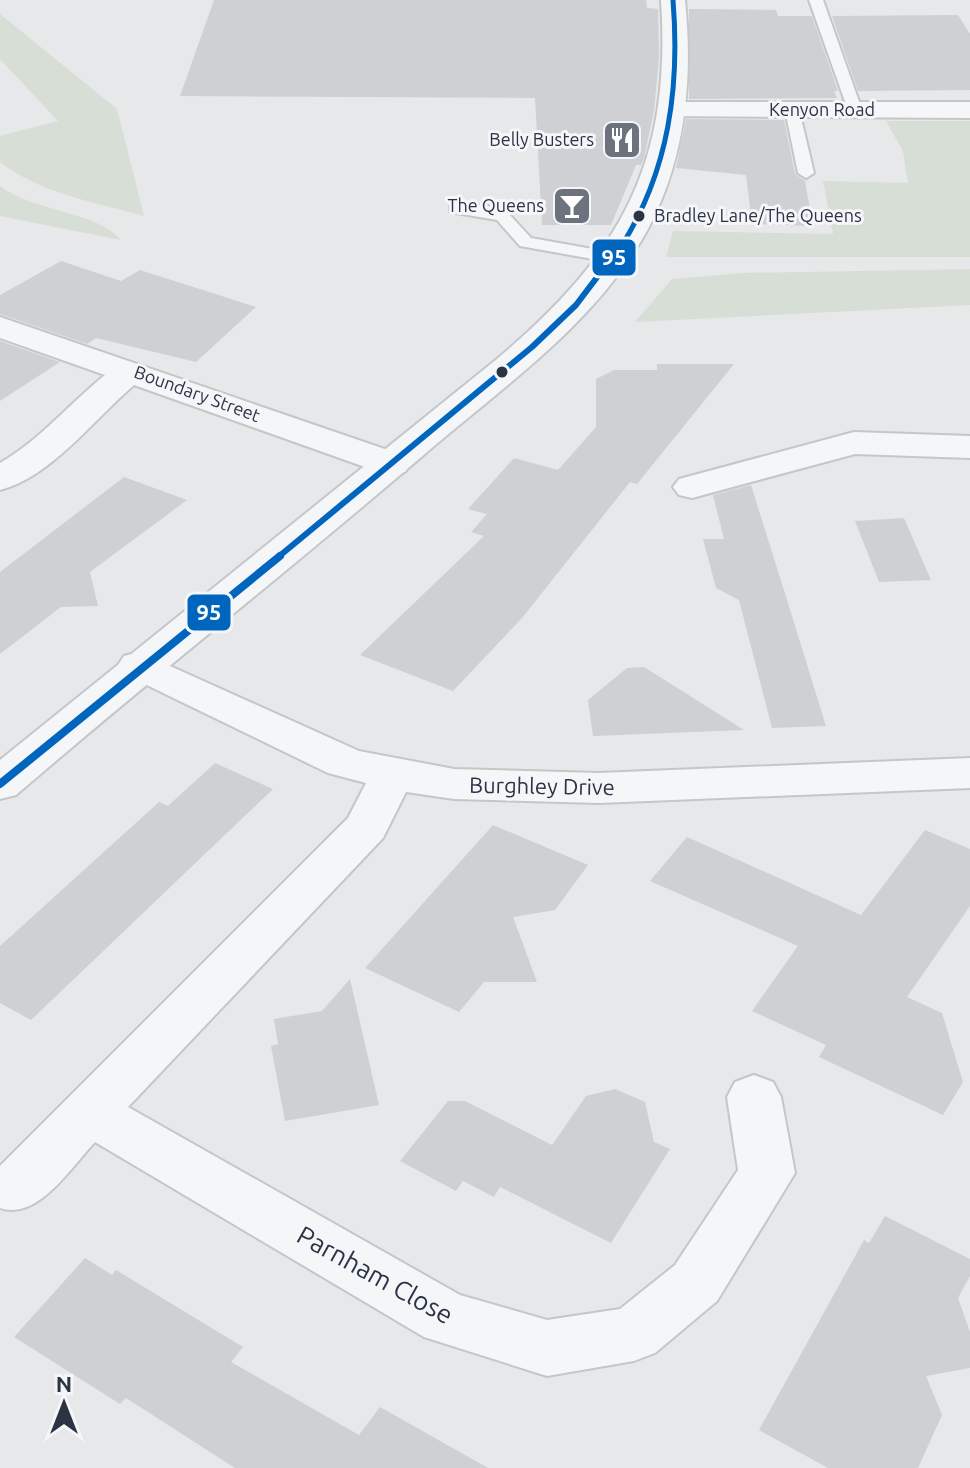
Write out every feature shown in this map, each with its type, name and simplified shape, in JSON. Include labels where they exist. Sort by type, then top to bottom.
[{"type":"street","points":[[0,784],[139,665],[392,464],[582,299],[615,258],[641,211],[662,160],[674,110],[679,64],[673,0]]},
{"type":"street","name":"Kenyon Road","points":[[674,110],[970,110]]},
{"type":"street","name":"Boundary Street","points":[[0,327],[392,464]]},
{"type":"street","points":[[0,479],[42,454],[85,409],[131,371]]},
{"type":"street","points":[[692,487],[780,474],[854,443],[970,447]]},
{"type":"street","name":"Burghley Drive","points":[[139,665],[298,743],[344,762],[392,775],[454,784],[599,788],[970,773]]},
{"type":"street","points":[[14,1189],[92,1113],[367,827],[392,775]]},
{"type":"street","name":"Parnham Close","points":[[92,1113],[445,1318],[547,1348],[634,1334],[696,1283],[767,1173],[754,1097]]},
{"type":"lane","points":[[816,0],[855,110]]},
{"type":"lane","points":[[792,110],[806,173]]},
{"type":"lane","points":[[456,209],[488,211],[503,217],[526,242],[615,258]]},
{"type":"shaded area","points":[[0,14],[117,109],[144,216],[51,189],[0,162],[0,136],[58,121],[0,59]]},
{"type":"shaded area","points":[[886,121],[970,121],[970,257],[666,257],[673,231],[833,234],[823,181],[908,183],[903,151]]},
{"type":"shaded area","points":[[0,186],[29,201],[97,223],[121,240],[0,216]]},
{"type":"shaded area","points":[[970,269],[970,305],[635,322],[672,279],[742,273]]},
{"type":"building","points":[[214,0],[646,0],[647,8],[658,9],[659,58],[654,111],[644,158],[641,165],[636,165],[611,225],[542,225],[535,98],[180,96]]},
{"type":"building","points":[[689,9],[776,10],[778,16],[812,16],[838,91],[834,91],[837,98],[689,99]]},
{"type":"building","points":[[958,15],[970,34],[970,90],[858,91],[832,16]]},
{"type":"building","points":[[686,119],[784,120],[795,174],[805,181],[813,226],[752,224],[746,175],[676,168]]},
{"type":"building","points":[[61,261],[121,281],[140,270],[256,307],[196,362],[96,338],[87,344],[0,314],[0,295]]},
{"type":"building","points":[[0,341],[60,362],[0,401]]},
{"type":"building","points":[[657,364],[734,364],[637,484],[630,482],[522,618],[453,691],[360,655],[484,536],[471,532],[487,514],[468,509],[514,458],[558,470],[596,427],[596,379],[614,370],[657,370]]},
{"type":"building","points":[[124,477],[187,500],[90,572],[98,606],[61,607],[0,654],[0,572]]},
{"type":"building","points":[[751,485],[826,726],[772,728],[739,600],[716,588],[703,539],[724,539],[713,495]]},
{"type":"building","points":[[904,518],[931,580],[879,582],[855,521]]},
{"type":"building","points":[[644,667],[744,730],[593,736],[588,700],[627,668]]},
{"type":"building","points":[[215,763],[273,789],[31,1020],[0,1003],[0,946],[159,802],[168,806]]},
{"type":"building","points":[[493,825],[588,865],[555,910],[513,917],[537,982],[484,982],[459,1012],[365,968]]},
{"type":"building","points":[[925,830],[970,849],[970,906],[907,997],[942,1013],[963,1082],[943,1115],[819,1057],[826,1045],[752,1011],[798,946],[650,881],[687,837],[861,915]]},
{"type":"building","points":[[350,979],[379,1105],[285,1121],[271,1046],[278,1044],[274,1019],[322,1011]]},
{"type":"building","points":[[615,1089],[645,1102],[654,1142],[670,1149],[611,1243],[500,1187],[494,1197],[463,1181],[456,1191],[400,1161],[448,1101],[465,1101],[552,1145],[586,1096]]},
{"type":"building","points":[[885,1216],[970,1259],[970,1276],[958,1298],[970,1332],[970,1368],[926,1376],[942,1415],[918,1468],[828,1468],[759,1430],[864,1240],[869,1243]]},
{"type":"building","points":[[85,1258],[112,1275],[116,1270],[243,1347],[231,1362],[359,1435],[380,1407],[488,1468],[235,1468],[126,1398],[120,1404],[14,1337]]},
{"type":"transit line","name":"95","points":[[0,784],[509,366],[555,326],[596,282],[632,229],[648,198],[668,135],[676,68],[673,0]]},
{"type":"place","name":"Belly Busters","points":[[622,140]]},
{"type":"place","name":"The Queens","points":[[572,206]]},
{"type":"place","name":"Bradley Lane/The Queens","points":[[639,216]]}]
